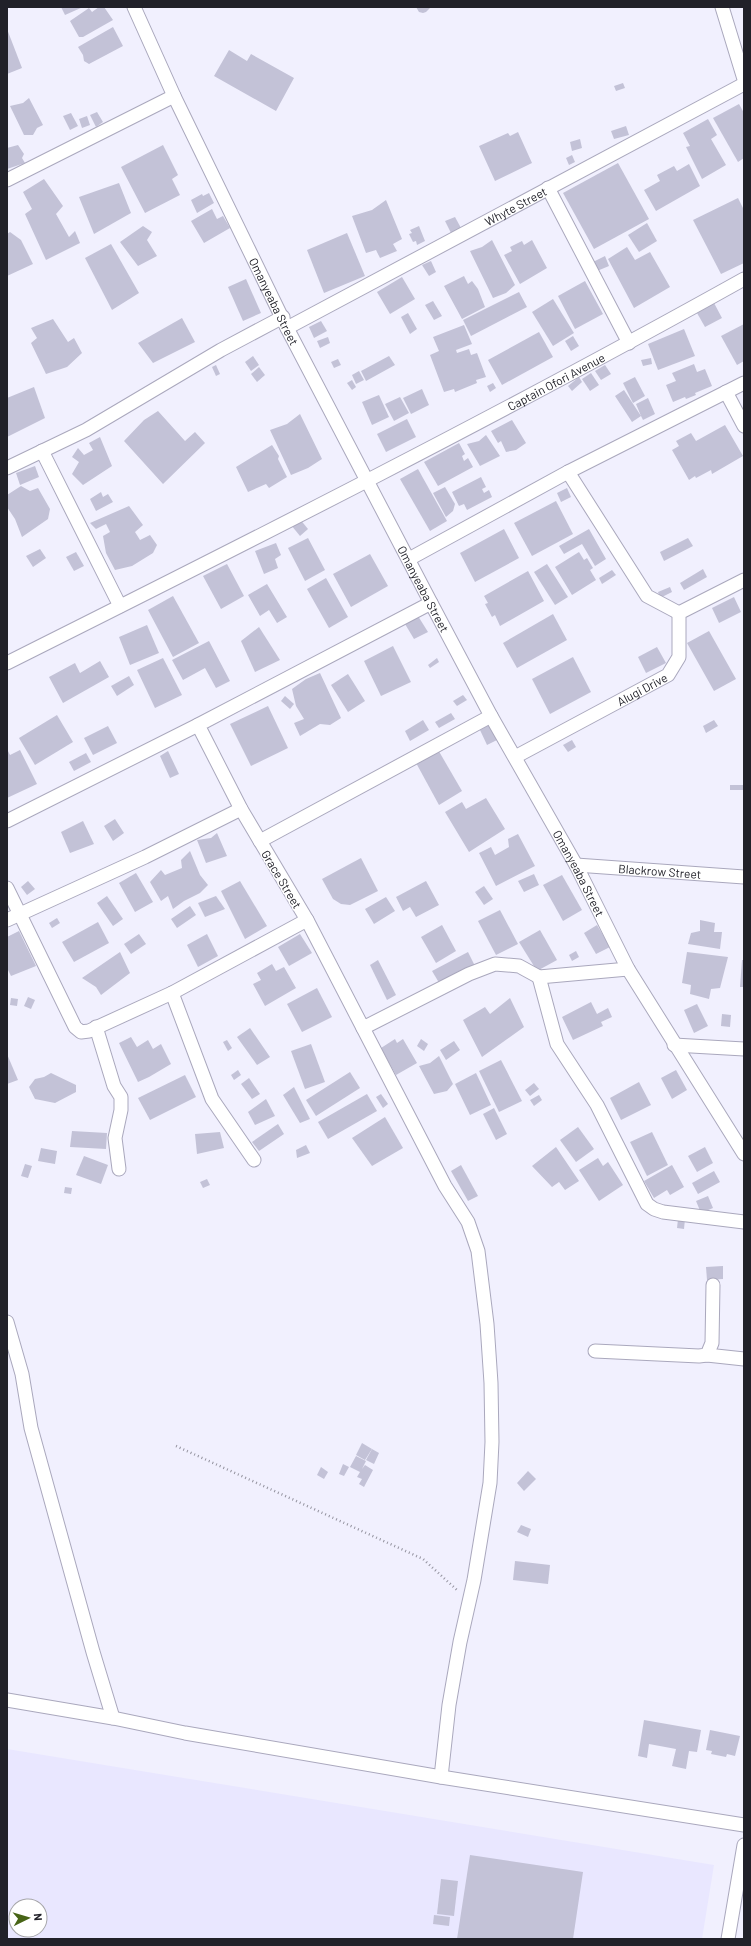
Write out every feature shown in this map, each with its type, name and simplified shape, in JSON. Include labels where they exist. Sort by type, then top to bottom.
[{"type":"street","name":"Omanyeaba Street","points":[[134,7],[174,96],[285,322],[366,480],[409,558],[431,603],[491,716],[576,865],[628,969],[674,1045],[744,1154]]},
{"type":"street","points":[[722,7],[744,79]]},
{"type":"street","name":"Whyte Street","points":[[7,468],[86,430],[221,350],[285,322],[548,188],[744,84]]},
{"type":"street","points":[[7,180],[174,96]]},
{"type":"street","points":[[548,188],[629,343]]},
{"type":"street","name":"Captain Ofori Avenue","points":[[7,663],[120,606],[162,587],[629,343],[744,278]]},
{"type":"street","points":[[409,558],[568,472],[744,383]]},
{"type":"street","points":[[726,392],[744,426]]},
{"type":"street","points":[[42,451],[120,606]]},
{"type":"street","points":[[568,472],[647,596],[679,613],[744,580]]},
{"type":"street","points":[[7,821],[198,725],[431,603]]},
{"type":"street","name":"Alugi Drive","points":[[515,757],[668,675],[679,657],[679,613]]},
{"type":"street","points":[[260,841],[491,716]]},
{"type":"street","name":"Grace Street","points":[[7,888],[75,1027],[81,1032],[96,1027],[172,993],[307,920],[241,809],[198,725]]},
{"type":"street","points":[[7,920],[145,856],[241,809]]},
{"type":"street","name":"Blackrow Street","points":[[576,865],[744,877]]},
{"type":"street","points":[[307,920],[445,1186],[468,1222],[478,1250],[487,1324],[491,1383],[492,1442],[490,1483],[484,1525],[460,1642],[441,1777]]},
{"type":"street","points":[[363,1028],[469,974],[495,964],[519,966],[540,977],[628,969]]},
{"type":"street","points":[[540,977],[557,1044],[597,1105],[647,1204],[654,1209],[663,1212],[744,1222]]},
{"type":"street","points":[[172,993],[212,1099],[254,1160]]},
{"type":"street","points":[[96,1027],[114,1086],[121,1097],[121,1110],[115,1138],[119,1170]]},
{"type":"street","points":[[674,1045],[744,1050]]},
{"type":"street","points":[[707,1355],[712,1343],[713,1285]]},
{"type":"street","points":[[7,1322],[22,1374],[31,1428],[93,1652],[113,1718]]},
{"type":"street","points":[[595,1351],[699,1356],[707,1355],[744,1359]]},
{"type":"street","points":[[7,1700],[113,1718],[185,1733],[441,1777],[744,1825]]},
{"type":"street","points":[[728,1939],[744,1845]]},
{"type":"path","points":[[176,1446],[423,1559],[469,1601]]},
{"type":"shaded area","points":[[7,1749],[714,1865],[702,1939],[7,1939]]},
{"type":"building","points":[[61,7],[83,7],[65,15]]},
{"type":"building","points":[[99,7],[104,7],[113,20],[83,37],[79,37],[70,21],[89,8],[92,12]]},
{"type":"building","points":[[416,7],[431,7],[423,13],[419,12]]},
{"type":"building","points":[[113,27],[123,46],[89,64],[84,61],[83,55],[78,47]]},
{"type":"building","points":[[7,29],[22,68],[7,74]]},
{"type":"building","points":[[229,50],[247,61],[251,54],[294,78],[276,111],[214,76]]},
{"type":"building","points":[[623,83],[625,88],[616,91],[614,86]]},
{"type":"building","points":[[29,98],[43,125],[37,128],[33,135],[24,135],[10,106],[23,103]]},
{"type":"building","points":[[739,104],[744,113],[744,158],[738,162],[713,118]]},
{"type":"building","points":[[97,112],[103,122],[96,127],[90,115]]},
{"type":"building","points":[[71,113],[78,126],[70,130],[63,116]]},
{"type":"building","points":[[87,116],[90,125],[82,128],[79,119]]},
{"type":"building","points":[[708,119],[717,135],[711,139],[726,165],[702,179],[686,147],[690,146],[683,133]]},
{"type":"building","points":[[626,126],[629,135],[614,139],[611,131]]},
{"type":"building","points":[[518,132],[532,163],[495,181],[479,146],[508,133],[510,136]]},
{"type":"building","points":[[580,139],[582,148],[572,151],[570,142]]},
{"type":"building","points":[[18,145],[24,154],[22,158],[25,163],[7,169],[7,148]]},
{"type":"building","points":[[163,145],[178,175],[172,179],[180,195],[145,213],[121,167]]},
{"type":"building","points":[[572,155],[575,162],[569,165],[566,158]]},
{"type":"building","points":[[618,163],[649,219],[594,249],[563,193]]},
{"type":"building","points":[[689,164],[700,186],[656,211],[644,190],[660,181],[657,175],[674,166],[677,171]]},
{"type":"building","points":[[44,179],[63,206],[56,214],[69,237],[75,231],[80,243],[46,260],[25,214],[32,209],[23,192]]},
{"type":"building","points":[[119,183],[131,213],[94,234],[79,197]]},
{"type":"building","points":[[209,193],[214,203],[197,213],[191,200],[202,194],[203,196]]},
{"type":"building","points":[[738,198],[744,210],[744,263],[721,274],[693,220]]},
{"type":"building","points":[[386,200],[402,239],[393,244],[397,251],[380,258],[376,250],[366,253],[352,216],[372,210]]},
{"type":"building","points":[[212,209],[217,219],[223,216],[230,228],[204,243],[191,221]]},
{"type":"building","points":[[455,217],[461,228],[451,233],[445,221]]},
{"type":"building","points":[[647,223],[657,241],[639,252],[628,235]]},
{"type":"building","points":[[143,226],[152,232],[147,240],[157,256],[138,266],[120,242]]},
{"type":"building","points":[[419,226],[425,241],[417,245],[416,241],[413,242],[409,234],[412,233],[410,230]]},
{"type":"building","points":[[10,232],[21,240],[33,264],[7,276],[7,234]]},
{"type":"building","points":[[347,233],[365,276],[324,293],[307,250]]},
{"type":"building","points":[[492,240],[515,285],[506,293],[493,298],[470,251],[482,247]]},
{"type":"building","points":[[532,240],[547,268],[520,284],[504,255],[512,251],[510,247],[522,241],[524,245]]},
{"type":"building","points":[[111,244],[139,293],[112,310],[85,258]]},
{"type":"building","points":[[627,247],[635,260],[650,252],[670,287],[634,308],[608,259]]},
{"type":"building","points":[[605,256],[609,266],[597,271],[593,262]]},
{"type":"building","points":[[431,261],[436,272],[429,276],[422,265]]},
{"type":"building","points":[[464,276],[468,284],[472,281],[478,289],[485,307],[462,319],[444,286]]},
{"type":"building","points":[[402,277],[415,299],[390,314],[377,292]]},
{"type":"building","points":[[246,279],[261,313],[243,321],[228,287]]},
{"type":"building","points":[[585,281],[603,314],[575,329],[558,296]]},
{"type":"building","points":[[519,292],[527,307],[471,336],[463,320]]},
{"type":"building","points":[[553,299],[574,333],[553,346],[532,312]]},
{"type":"building","points":[[433,301],[442,316],[434,320],[425,305]]},
{"type":"building","points":[[714,303],[722,318],[705,327],[697,313]]},
{"type":"building","points":[[408,313],[417,329],[410,334],[401,317]]},
{"type":"building","points":[[182,318],[195,342],[153,363],[138,343]]},
{"type":"building","points":[[53,319],[68,342],[74,338],[82,353],[67,367],[46,374],[31,343],[37,338],[31,328]]},
{"type":"building","points":[[321,321],[327,331],[314,338],[309,327]]},
{"type":"building","points":[[744,324],[744,361],[737,365],[721,336]]},
{"type":"building","points":[[464,325],[472,344],[456,350],[457,353],[469,349],[471,355],[477,353],[486,377],[476,380],[477,383],[455,392],[454,389],[444,392],[430,355],[439,351],[433,337]]},
{"type":"building","points":[[684,329],[695,356],[658,370],[648,344]]},
{"type":"building","points":[[539,332],[553,357],[502,385],[488,360]]},
{"type":"building","points":[[573,336],[579,346],[571,351],[565,341]]},
{"type":"building","points":[[328,337],[330,343],[320,348],[317,341]]},
{"type":"building","points":[[253,356],[259,365],[251,371],[245,362]]},
{"type":"building","points":[[389,356],[395,365],[366,381],[361,371]]},
{"type":"building","points":[[651,358],[652,364],[643,366],[641,360]]},
{"type":"building","points":[[338,359],[341,365],[334,368],[331,362]]},
{"type":"building","points":[[694,364],[697,372],[705,369],[712,386],[695,393],[696,395],[686,399],[685,397],[673,402],[666,385],[676,381],[672,373]]},
{"type":"building","points":[[216,365],[220,374],[216,376],[212,367]]},
{"type":"building","points":[[605,365],[611,374],[601,380],[595,371]]},
{"type":"building","points":[[259,367],[265,375],[257,382],[251,374]]},
{"type":"building","points":[[359,371],[364,380],[356,384],[352,375]]},
{"type":"building","points":[[591,373],[599,385],[590,391],[582,379]]},
{"type":"building","points":[[579,377],[582,382],[572,391],[568,386]]},
{"type":"building","points":[[635,377],[645,396],[633,403],[623,383]]},
{"type":"building","points":[[352,380],[356,387],[352,390],[347,383]]},
{"type":"building","points":[[493,383],[496,388],[490,392],[487,386]]},
{"type":"building","points":[[34,387],[45,418],[7,437],[7,398]]},
{"type":"building","points":[[422,389],[429,405],[411,414],[403,398]]},
{"type":"building","points":[[624,390],[641,416],[632,422],[615,396]]},
{"type":"building","points":[[379,395],[389,417],[372,425],[362,402]]},
{"type":"building","points":[[400,397],[409,413],[394,421],[385,404]]},
{"type":"building","points":[[648,398],[655,414],[643,420],[636,404]]},
{"type":"building","points":[[158,411],[185,441],[195,432],[205,443],[163,484],[124,441],[144,420]]},
{"type":"building","points":[[300,414],[322,459],[308,468],[291,475],[270,430],[287,424]]},
{"type":"building","points":[[407,419],[416,437],[386,452],[377,434]]},
{"type":"building","points":[[512,420],[526,443],[516,450],[506,452],[501,441],[498,443],[491,431]]},
{"type":"building","points":[[725,425],[743,456],[712,474],[711,470],[689,480],[672,450],[679,446],[676,441],[691,433],[696,441]]},
{"type":"building","points":[[486,435],[500,456],[480,466],[467,444],[479,441]]},
{"type":"building","points":[[100,437],[112,466],[83,485],[72,474],[79,462],[72,457],[78,448],[84,455],[93,450],[89,443]]},
{"type":"building","points":[[459,443],[465,454],[462,456],[464,461],[468,458],[473,467],[438,486],[424,462]]},
{"type":"building","points":[[272,445],[279,456],[278,459],[287,477],[269,488],[266,484],[248,492],[236,467]]},
{"type":"building","points":[[35,466],[39,477],[20,485],[16,473]]},
{"type":"building","points":[[418,469],[447,521],[430,531],[400,479]]},
{"type":"building","points":[[481,477],[486,487],[482,489],[484,493],[489,490],[492,497],[467,510],[464,504],[459,506],[452,492]]},
{"type":"building","points":[[21,486],[30,491],[38,488],[50,509],[48,519],[22,537],[15,519],[7,507],[7,495]]},
{"type":"building","points":[[445,487],[455,504],[453,511],[446,517],[433,493]]},
{"type":"building","points":[[567,488],[571,497],[561,502],[557,493]]},
{"type":"building","points":[[101,492],[103,497],[108,494],[113,502],[96,511],[90,499]]},
{"type":"building","points":[[556,501],[573,534],[532,556],[514,523]]},
{"type":"building","points":[[129,506],[143,525],[135,532],[140,540],[150,535],[157,545],[153,553],[132,566],[115,570],[106,553],[103,536],[110,532],[106,524],[96,529],[90,523]]},
{"type":"building","points":[[299,518],[308,529],[300,536],[291,525]]},
{"type":"building","points":[[504,529],[519,558],[475,582],[460,553]]},
{"type":"building","points":[[589,529],[606,559],[595,566],[582,544],[564,554],[559,546]]},
{"type":"building","points":[[308,538],[325,570],[305,581],[288,548]]},
{"type":"building","points":[[688,538],[693,546],[664,561],[660,552]]},
{"type":"building","points":[[276,543],[281,555],[275,559],[278,568],[264,574],[255,551]]},
{"type":"building","points":[[40,549],[46,558],[33,567],[26,556]]},
{"type":"building","points":[[76,552],[84,566],[74,571],[66,557]]},
{"type":"building","points":[[579,552],[584,560],[587,558],[593,568],[590,570],[596,580],[572,595],[555,567]]},
{"type":"building","points":[[370,554],[388,586],[351,607],[333,574]]},
{"type":"building","points":[[227,564],[244,596],[221,609],[203,576]]},
{"type":"building","points":[[547,564],[568,597],[555,605],[534,572]]},
{"type":"building","points":[[703,569],[707,577],[684,590],[680,583]]},
{"type":"building","points":[[612,570],[616,575],[602,584],[599,578]]},
{"type":"building","points":[[528,571],[544,601],[500,626],[495,615],[492,617],[485,604],[488,603],[484,596]]},
{"type":"building","points":[[326,578],[348,617],[329,628],[307,589]]},
{"type":"building","points":[[267,584],[287,617],[277,623],[269,610],[260,616],[248,595]]},
{"type":"building","points":[[670,587],[672,592],[660,598],[658,592]]},
{"type":"building","points":[[173,596],[199,643],[173,657],[148,610]]},
{"type":"building","points":[[734,597],[741,612],[719,623],[712,608]]},
{"type":"building","points":[[553,614],[567,640],[517,668],[503,643]]},
{"type":"building","points":[[418,616],[428,632],[414,639],[405,624]]},
{"type":"building","points":[[147,625],[159,653],[130,665],[119,637]]},
{"type":"building","points":[[259,627],[280,660],[255,672],[241,641]]},
{"type":"building","points":[[709,631],[736,679],[714,691],[687,643]]},
{"type":"building","points":[[209,641],[230,681],[216,688],[205,668],[183,680],[172,660]]},
{"type":"building","points":[[393,646],[411,682],[381,696],[364,661]]},
{"type":"building","points":[[657,647],[666,663],[646,673],[638,657]]},
{"type":"building","points":[[573,657],[591,692],[550,714],[532,679]]},
{"type":"building","points":[[163,658],[182,695],[155,708],[137,670]]},
{"type":"building","points":[[437,658],[439,662],[430,668],[428,665]]},
{"type":"building","points":[[100,661],[109,677],[63,703],[49,677],[75,663],[80,673]]},
{"type":"building","points":[[320,673],[341,718],[330,725],[320,724],[300,736],[294,723],[304,719],[296,706],[292,689],[306,679]]},
{"type":"building","points":[[348,674],[365,701],[348,712],[331,685]]},
{"type":"building","points":[[129,676],[134,685],[117,696],[111,686]]},
{"type":"building","points":[[463,695],[467,700],[457,706],[453,701]]},
{"type":"building","points":[[285,696],[294,704],[290,709],[281,701]]},
{"type":"building","points":[[268,706],[288,748],[251,766],[230,724]]},
{"type":"building","points":[[451,713],[455,719],[439,728],[435,722]]},
{"type":"building","points":[[57,715],[73,742],[35,765],[19,738]]},
{"type":"building","points":[[423,720],[429,730],[410,741],[405,731]]},
{"type":"building","points":[[714,720],[718,726],[706,733],[703,726]]},
{"type":"building","points":[[489,725],[497,740],[487,745],[480,730]]},
{"type":"building","points":[[108,726],[117,743],[93,755],[84,738]]},
{"type":"building","points":[[572,740],[576,747],[568,752],[563,745]]},
{"type":"building","points":[[437,748],[462,791],[439,805],[415,761]]},
{"type":"building","points":[[7,749],[10,755],[20,750],[37,784],[7,798]]},
{"type":"building","points":[[168,751],[179,774],[170,778],[160,756]]},
{"type":"building","points":[[86,753],[91,762],[74,771],[69,762]]},
{"type":"building","points":[[730,785],[744,785],[744,790],[730,790]]},
{"type":"building","points":[[486,798],[505,829],[469,852],[445,812],[462,802],[466,809]]},
{"type":"building","points":[[115,819],[124,833],[113,841],[104,826]]},
{"type":"building","points":[[83,821],[94,844],[70,853],[61,832]]},
{"type":"building","points":[[217,833],[227,856],[206,863],[197,840],[211,838]]},
{"type":"building","points":[[518,834],[535,866],[496,886],[479,853],[491,847],[495,855],[509,847],[508,839]]},
{"type":"building","points":[[190,851],[200,875],[208,885],[200,893],[184,901],[173,909],[168,896],[161,901],[150,882],[161,870],[165,875],[182,868],[181,860]]},
{"type":"building","points":[[361,858],[378,891],[350,905],[341,904],[333,899],[322,879]]},
{"type":"building","points":[[136,873],[153,902],[135,912],[119,883]]},
{"type":"building","points":[[534,874],[539,885],[524,892],[518,881]]},
{"type":"building","points":[[562,875],[582,910],[563,921],[543,885]]},
{"type":"building","points":[[28,881],[35,889],[27,895],[21,887]]},
{"type":"building","points":[[240,881],[267,926],[245,939],[221,891]]},
{"type":"building","points":[[426,881],[439,905],[416,917],[410,907],[403,911],[396,897]]},
{"type":"building","points":[[484,886],[493,899],[484,905],[475,892]]},
{"type":"building","points":[[107,896],[123,919],[113,926],[97,903]]},
{"type":"building","points":[[216,896],[225,909],[205,917],[198,903]]},
{"type":"building","points":[[386,897],[395,911],[374,924],[365,909]]},
{"type":"building","points":[[190,906],[196,915],[177,928],[171,919]]},
{"type":"building","points":[[500,910],[518,944],[496,955],[478,921]]},
{"type":"building","points":[[57,918],[60,923],[52,928],[49,923]]},
{"type":"building","points":[[700,920],[715,923],[714,932],[722,932],[720,949],[688,944],[691,933],[700,931]]},
{"type":"building","points":[[98,922],[109,943],[74,962],[62,942]]},
{"type":"building","points":[[442,925],[456,951],[436,963],[421,937]]},
{"type":"building","points":[[597,925],[610,947],[596,954],[584,933]]},
{"type":"building","points":[[540,930],[557,960],[537,971],[519,942]]},
{"type":"building","points":[[19,931],[36,966],[11,976],[7,968],[7,937]]},
{"type":"building","points":[[139,934],[146,944],[131,954],[124,944]]},
{"type":"building","points":[[207,934],[218,956],[198,967],[187,945]]},
{"type":"building","points":[[300,934],[312,953],[289,966],[278,947]]},
{"type":"building","points":[[576,951],[579,957],[572,961],[569,955]]},
{"type":"building","points":[[120,952],[130,973],[101,995],[96,987],[82,978]]},
{"type":"building","points":[[468,952],[476,968],[441,986],[432,971]]},
{"type":"building","points":[[687,952],[728,957],[720,988],[711,989],[709,999],[690,994],[691,985],[682,983]]},
{"type":"building","points":[[378,960],[396,995],[387,1000],[370,965]]},
{"type":"building","points":[[742,960],[744,960],[744,987],[740,987]]},
{"type":"building","points":[[272,964],[276,971],[284,967],[296,988],[265,1006],[253,984],[261,980],[257,973]]},
{"type":"building","points":[[317,988],[332,1017],[302,1032],[287,1004]]},
{"type":"building","points":[[28,997],[35,1000],[31,1009],[24,1006]]},
{"type":"building","points":[[11,998],[18,999],[17,1006],[10,1005]]},
{"type":"building","points":[[510,998],[524,1027],[482,1057],[463,1020],[485,1007],[490,1014]]},
{"type":"building","points":[[591,1002],[597,1014],[608,1008],[612,1017],[601,1022],[603,1026],[573,1040],[562,1017]]},
{"type":"building","points":[[697,1004],[708,1026],[694,1033],[684,1010]]},
{"type":"building","points":[[722,1014],[731,1015],[730,1027],[721,1026]]},
{"type":"building","points":[[250,1028],[270,1057],[257,1065],[237,1037]]},
{"type":"building","points":[[131,1037],[137,1047],[148,1040],[153,1049],[161,1044],[171,1064],[138,1082],[119,1043]]},
{"type":"building","points":[[395,1039],[397,1043],[403,1039],[417,1063],[396,1075],[381,1048]]},
{"type":"building","points":[[421,1039],[428,1044],[424,1051],[417,1046]]},
{"type":"building","points":[[227,1040],[232,1048],[228,1051],[223,1042]]},
{"type":"building","points":[[454,1041],[460,1050],[446,1060],[440,1050]]},
{"type":"building","points":[[311,1044],[325,1082],[305,1089],[291,1051]]},
{"type":"building","points":[[7,1054],[18,1080],[7,1084]]},
{"type":"building","points":[[439,1056],[453,1084],[447,1091],[434,1094],[419,1066],[430,1063]]},
{"type":"building","points":[[501,1060],[522,1101],[499,1112],[479,1071]]},
{"type":"building","points":[[238,1070],[241,1075],[234,1080],[231,1075]]},
{"type":"building","points":[[676,1070],[687,1090],[672,1099],[661,1078]]},
{"type":"building","points":[[350,1072],[360,1088],[316,1116],[306,1100]]},
{"type":"building","points":[[51,1073],[76,1085],[76,1092],[55,1103],[35,1099],[29,1087],[35,1079],[44,1077]]},
{"type":"building","points":[[476,1073],[491,1105],[470,1115],[455,1084]]},
{"type":"building","points":[[185,1075],[196,1097],[150,1120],[138,1098]]},
{"type":"building","points":[[249,1078],[260,1094],[252,1099],[241,1084]]},
{"type":"building","points":[[639,1082],[651,1105],[621,1120],[610,1098]]},
{"type":"building","points":[[534,1083],[539,1089],[530,1096],[525,1090]]},
{"type":"building","points":[[294,1087],[310,1119],[300,1123],[283,1095]]},
{"type":"building","points":[[367,1094],[377,1111],[328,1139],[318,1122]]},
{"type":"building","points":[[381,1094],[388,1104],[383,1108],[376,1097]]},
{"type":"building","points":[[539,1095],[542,1100],[534,1106],[530,1100]]},
{"type":"building","points":[[266,1099],[275,1116],[255,1125],[248,1112]]},
{"type":"building","points":[[494,1108],[507,1134],[496,1140],[483,1114]]},
{"type":"building","points":[[385,1117],[403,1148],[372,1166],[352,1138]]},
{"type":"building","points":[[278,1124],[284,1134],[259,1151],[252,1142]]},
{"type":"building","points":[[578,1127],[594,1149],[576,1162],[560,1140]]},
{"type":"building","points":[[72,1131],[107,1133],[106,1149],[70,1147]]},
{"type":"building","points":[[220,1132],[224,1148],[197,1154],[195,1134]]},
{"type":"building","points":[[652,1132],[668,1165],[647,1176],[630,1142]]},
{"type":"building","points":[[306,1145],[310,1153],[297,1158],[296,1150]]},
{"type":"building","points":[[556,1147],[579,1181],[565,1190],[559,1182],[552,1187],[532,1166]]},
{"type":"building","points":[[705,1147],[713,1163],[697,1172],[688,1156]]},
{"type":"building","points":[[41,1148],[57,1151],[55,1164],[38,1161]]},
{"type":"building","points":[[84,1156],[108,1165],[101,1184],[76,1175]]},
{"type":"building","points":[[598,1158],[603,1166],[608,1162],[623,1185],[599,1201],[579,1170]]},
{"type":"building","points":[[25,1164],[32,1166],[28,1178],[21,1176]]},
{"type":"building","points":[[461,1165],[478,1196],[468,1201],[451,1171]]},
{"type":"building","points":[[672,1165],[684,1187],[670,1195],[667,1190],[654,1198],[644,1181]]},
{"type":"building","points":[[714,1171],[720,1182],[698,1194],[692,1183]]},
{"type":"building","points":[[207,1179],[210,1185],[203,1188],[200,1182]]},
{"type":"building","points":[[65,1187],[72,1188],[71,1194],[64,1193]]},
{"type":"building","points":[[708,1196],[713,1208],[701,1213],[696,1201]]},
{"type":"building","points":[[678,1219],[685,1219],[684,1229],[677,1228]]},
{"type":"building","points":[[723,1266],[723,1279],[707,1280],[706,1267]]},
{"type":"building","points":[[362,1443],[372,1449],[365,1460],[356,1455]]},
{"type":"building","points":[[372,1449],[379,1453],[374,1464],[366,1460]]},
{"type":"building","points":[[356,1456],[366,1461],[362,1469],[365,1465],[373,1470],[364,1487],[359,1484],[362,1479],[357,1477],[360,1472],[350,1467]]},
{"type":"building","points":[[343,1464],[349,1467],[344,1476],[339,1474]]},
{"type":"building","points":[[321,1467],[328,1472],[324,1479],[317,1475]]},
{"type":"building","points":[[528,1471],[536,1479],[524,1491],[517,1483]]},
{"type":"building","points":[[521,1525],[531,1529],[528,1537],[517,1532]]},
{"type":"building","points":[[515,1561],[550,1565],[548,1584],[513,1580]]},
{"type":"building","points":[[644,1720],[701,1730],[697,1752],[689,1751],[686,1769],[672,1766],[676,1749],[649,1744],[647,1758],[638,1756]]},
{"type":"building","points":[[710,1730],[740,1736],[735,1756],[727,1754],[726,1757],[711,1754],[712,1751],[706,1750]]},
{"type":"building","points":[[470,1855],[583,1872],[573,1939],[457,1939]]},
{"type":"building","points":[[441,1879],[458,1881],[454,1916],[437,1914]]},
{"type":"building","points":[[434,1915],[450,1917],[449,1926],[433,1924]]}]
